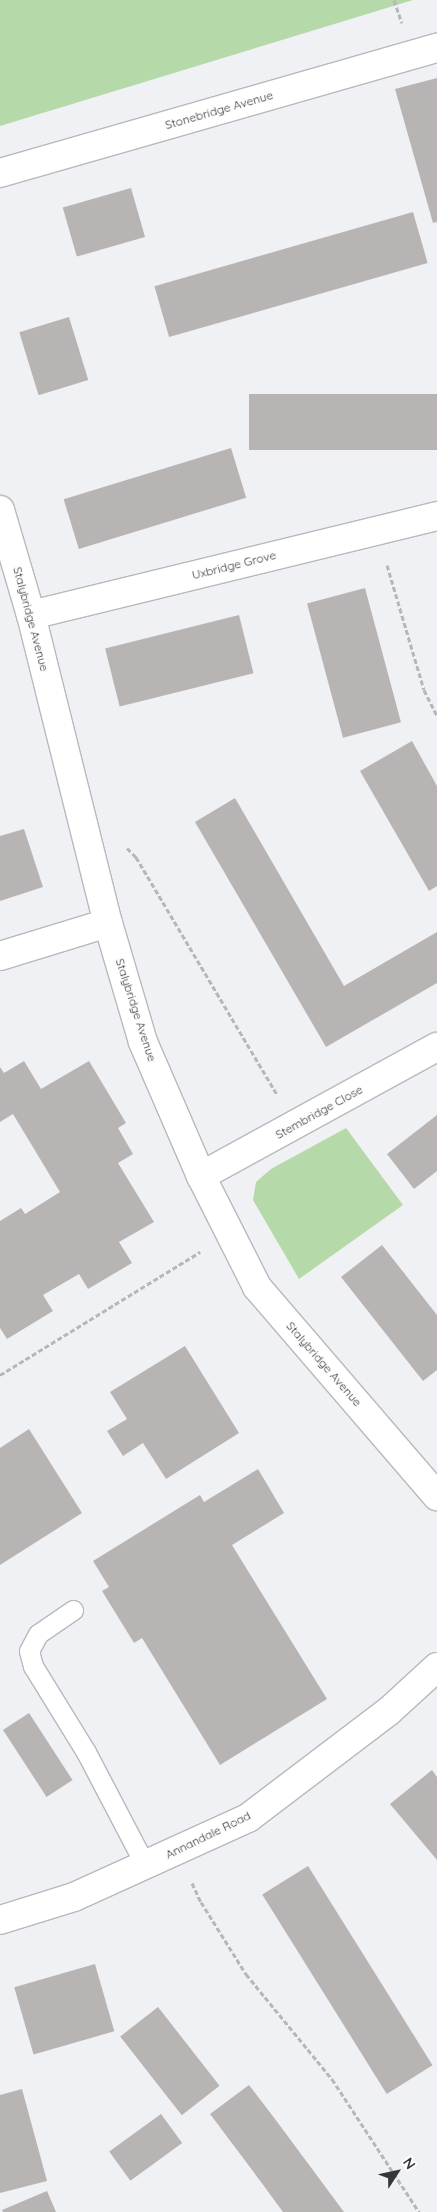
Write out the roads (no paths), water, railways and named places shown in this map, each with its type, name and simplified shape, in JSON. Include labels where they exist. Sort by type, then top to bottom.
[{"type":"street","name":"Stonebridge Avenue","points":[[0,173],[437,48]]},
{"type":"street","name":"Stalybridge Avenue","points":[[0,510],[31,614],[108,922],[143,1042],[202,1176],[257,1287],[437,1496]]},
{"type":"street","name":"Uxbridge Grove","points":[[31,614],[437,516]]},
{"type":"street","points":[[0,956],[108,922]]},
{"type":"street","name":"Stembridge Close","points":[[202,1176],[437,1047]]},
{"type":"street","name":"Annandale Road","points":[[0,1920],[74,1897],[248,1818],[389,1711],[437,1667]]},
{"type":"lane","points":[[73,1610],[38,1634],[29,1651],[33,1666],[86,1752],[145,1865]]}]
